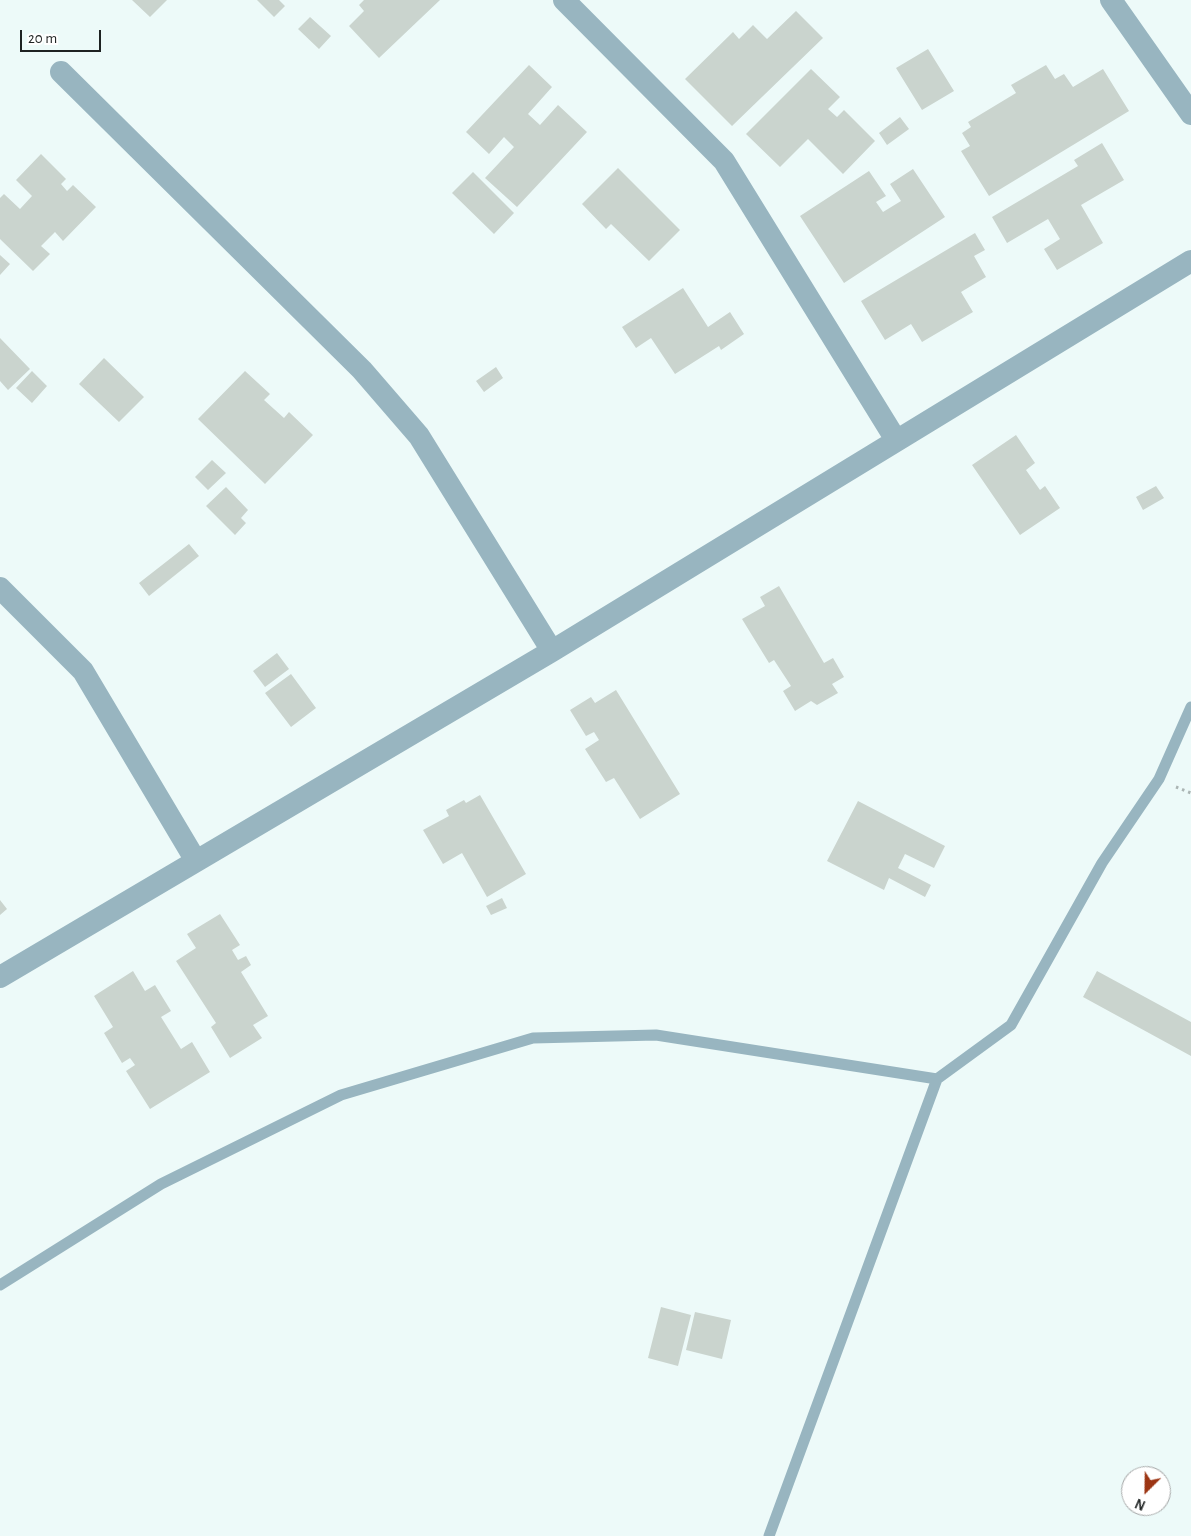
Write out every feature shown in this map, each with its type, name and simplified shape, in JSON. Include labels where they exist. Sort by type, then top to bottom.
[{"type":"street","points":[[564,0],[724,161],[896,440]]},
{"type":"street","points":[[1111,0],[1191,114]]},
{"type":"street","points":[[61,72],[362,370],[419,436],[552,651]]},
{"type":"street","points":[[0,977],[552,651],[1191,261]]},
{"type":"street","points":[[0,588],[83,671],[196,861]]},
{"type":"lane","points":[[769,1536],[936,1079],[1011,1025],[1102,863],[1159,779],[1191,707]]},
{"type":"lane","points":[[0,1285],[161,1184],[341,1095],[533,1038],[656,1035],[936,1079]]},
{"type":"building","points":[[132,0],[167,0],[150,17]]},
{"type":"building","points":[[257,0],[279,0],[285,6],[274,17]]},
{"type":"building","points":[[364,0],[440,0],[379,58],[349,26],[364,11],[359,5]]},
{"type":"building","points":[[796,11],[823,38],[732,126],[685,79],[733,32],[739,39],[753,25],[767,39]]},
{"type":"building","points":[[310,17],[331,36],[319,49],[298,29]]},
{"type":"building","points":[[928,49],[954,91],[922,110],[896,68]]},
{"type":"building","points":[[529,65],[552,87],[528,114],[540,125],[558,105],[587,132],[517,207],[485,178],[514,147],[504,137],[489,154],[466,132]]},
{"type":"building","points":[[1046,65],[1055,79],[1064,74],[1073,87],[1103,69],[1129,111],[989,196],[961,151],[970,146],[962,133],[971,127],[968,122],[1016,93],[1011,85]]},
{"type":"building","points":[[811,69],[840,97],[828,109],[837,117],[844,110],[875,141],[843,174],[808,139],[780,167],[746,134]]},
{"type":"building","points":[[900,117],[909,129],[887,145],[879,133]]},
{"type":"building","points":[[1102,143],[1124,180],[1081,205],[1103,243],[1057,270],[1044,249],[1060,239],[1048,219],[1007,243],[992,217],[1078,166],[1074,160]]},
{"type":"building","points":[[41,154],[66,179],[61,184],[67,191],[73,185],[96,207],[63,241],[55,232],[41,246],[50,254],[33,271],[0,239],[0,198],[4,194],[20,209],[32,196],[16,180]]},
{"type":"building","points":[[618,168],[680,230],[649,261],[611,224],[606,229],[582,204]]},
{"type":"building","points":[[913,169],[945,217],[844,283],[800,216],[869,171],[886,196],[876,202],[883,212],[901,201],[890,184]]},
{"type":"building","points":[[473,172],[514,213],[494,234],[452,193]]},
{"type":"building","points":[[975,233],[985,250],[974,256],[986,277],[961,292],[973,312],[922,342],[911,324],[885,340],[861,301]]},
{"type":"building","points":[[0,255],[10,264],[0,275]]},
{"type":"building","points":[[683,288],[708,327],[730,312],[744,334],[721,350],[719,346],[675,374],[651,338],[636,348],[622,327]]},
{"type":"building","points":[[0,338],[30,369],[8,390],[0,381]]},
{"type":"building","points":[[104,358],[144,397],[119,422],[79,384]]},
{"type":"building","points":[[496,367],[503,378],[484,392],[476,381]]},
{"type":"building","points":[[32,371],[47,386],[32,403],[16,388]]},
{"type":"building","points":[[245,371],[270,394],[264,400],[284,418],[289,412],[313,435],[265,484],[198,419]]},
{"type":"building","points":[[1016,435],[1035,463],[1026,470],[1040,490],[1045,486],[1060,508],[1020,535],[972,465]]},
{"type":"building","points":[[212,460],[226,473],[208,490],[195,477]]},
{"type":"building","points":[[1156,486],[1164,498],[1143,510],[1136,497]]},
{"type":"building","points":[[226,487],[248,510],[241,518],[246,523],[235,535],[206,506]]},
{"type":"building","points":[[189,544],[199,556],[149,596],[139,583]]},
{"type":"building","points":[[779,586],[824,663],[833,658],[844,677],[832,684],[838,693],[817,705],[811,701],[795,711],[783,691],[791,686],[774,660],[769,663],[742,619],[765,606],[760,597]]},
{"type":"building","points":[[277,653],[289,669],[265,687],[253,671]]},
{"type":"building","points":[[291,674],[316,708],[291,727],[265,693]]},
{"type":"building","points":[[616,690],[680,794],[640,819],[614,778],[606,782],[585,749],[599,740],[594,732],[586,736],[570,710],[591,697],[595,703]]},
{"type":"building","points":[[480,795],[526,874],[487,897],[462,853],[443,864],[423,830],[449,816],[446,810],[464,800],[466,803]]},
{"type":"building","points":[[858,801],[945,846],[934,868],[905,854],[898,868],[931,885],[925,897],[889,878],[884,890],[827,861]]},
{"type":"building","points":[[502,898],[507,908],[491,915],[486,906]]},
{"type":"building","points":[[0,900],[7,909],[0,915]]},
{"type":"building","points":[[220,914],[240,945],[232,950],[238,960],[246,956],[251,965],[241,972],[268,1016],[253,1025],[262,1038],[230,1058],[211,1027],[216,1023],[176,961],[196,948],[187,934]]},
{"type":"building","points":[[133,971],[145,991],[155,985],[171,1011],[161,1017],[181,1049],[192,1042],[210,1072],[150,1109],[126,1071],[135,1065],[130,1058],[122,1063],[104,1033],[113,1027],[94,996]]},
{"type":"building","points":[[1097,971],[1191,1022],[1191,1056],[1083,997]]},
{"type":"building","points":[[661,1307],[691,1315],[678,1366],[648,1358]]},
{"type":"building","points":[[695,1312],[731,1320],[722,1359],[686,1350]]}]
